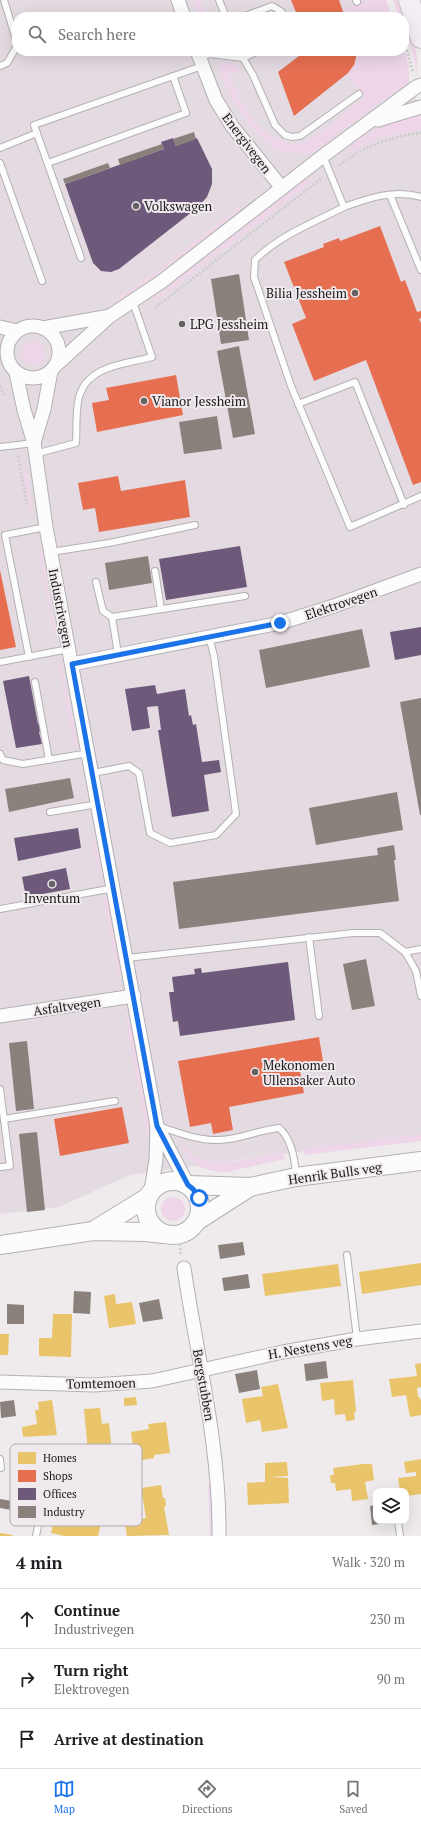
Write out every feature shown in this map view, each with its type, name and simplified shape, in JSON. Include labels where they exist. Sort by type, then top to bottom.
[{"type":"main road","points":[[409,0],[414,42]]},
{"type":"street","points":[[178,0],[182,12]]},
{"type":"street","name":"Energivegen","points":[[204,56],[216,100],[232,126],[282,188]]},
{"type":"street","points":[[110,316],[43,328],[29,326],[17,331],[12,336],[7,346],[4,359],[16,373],[23,377],[36,378],[44,376],[110,316],[161,282],[323,156],[416,87],[421,85]]},
{"type":"street","points":[[367,124],[421,107]]},
{"type":"street","points":[[0,327],[17,331]]},
{"type":"street","points":[[43,328],[49,331],[57,341],[59,350],[53,369]]},
{"type":"street","name":"Industrivegen","points":[[35,448],[53,369]]},
{"type":"street","name":"Industrivegen","points":[[16,373],[24,410],[35,448],[46,527],[93,773],[157,1126],[156,1160],[149,1194]]},
{"type":"street","name":"Elektrovegen","points":[[72,664],[301,617],[421,574]]},
{"type":"street","name":"Asfaltvegen","points":[[0,1016],[134,996]]},
{"type":"street","name":"Industrivegen","points":[[157,1126],[188,1185]]},
{"type":"street","name":"Henrik Bulls veg","points":[[93,1231],[166,1181],[181,1182],[188,1185],[250,1187],[296,1177],[421,1161]]},
{"type":"street","points":[[188,1185],[193,1189],[199,1198],[200,1209],[197,1221]]},
{"type":"street","name":"Henrik Bulls veg","points":[[0,1245],[93,1231],[145,1232],[172,1235],[188,1232],[197,1221],[250,1187]]},
{"type":"street","points":[[149,1194],[145,1208],[147,1219],[154,1228],[172,1235]]},
{"type":"street","name":"Bergstubben","points":[[184,1268],[209,1410],[217,1476],[219,1536]]},
{"type":"street","name":"H. Nestens veg","points":[[201,1370],[283,1352],[357,1339],[421,1331]]},
{"type":"street","name":"Tomtemoen","points":[[0,1382],[94,1385],[152,1381],[201,1370]]},
{"type":"lane","points":[[4,0],[12,27]]},
{"type":"lane","points":[[219,0],[224,12]]},
{"type":"lane","points":[[256,12],[272,6],[282,12]]},
{"type":"lane","points":[[0,66],[7,63],[12,54]]},
{"type":"lane","points":[[82,258],[34,125],[173,76],[204,56],[243,58],[248,56]]},
{"type":"lane","points":[[243,58],[253,75],[273,120],[281,133],[285,136],[300,136],[359,94]]},
{"type":"lane","points":[[48,163],[186,113],[173,76]]},
{"type":"lane","points":[[0,148],[37,133]]},
{"type":"lane","points":[[323,156],[331,171],[344,207]]},
{"type":"lane","points":[[0,163],[42,281]]},
{"type":"lane","points":[[421,197],[410,194],[390,195],[369,198],[344,207],[287,235],[268,247],[255,260],[254,277],[298,404],[350,528],[404,505],[421,496]]},
{"type":"lane","points":[[390,195],[421,270]]},
{"type":"lane","points":[[0,447],[35,448],[76,443],[80,393],[89,379],[101,370],[152,357],[133,302]]},
{"type":"lane","points":[[298,404],[355,382],[404,505]]},
{"type":"lane","points":[[51,552],[108,543],[195,525]]},
{"type":"lane","points":[[29,657],[5,535],[46,527]]},
{"type":"lane","points":[[155,572],[161,609]]},
{"type":"lane","points":[[96,582],[103,611],[112,617],[245,596]]},
{"type":"lane","points":[[112,617],[118,654]]},
{"type":"lane","points":[[93,773],[129,766],[139,773],[150,833],[170,844],[216,835],[236,814],[214,656],[209,636]]},
{"type":"lane","points":[[0,662],[69,649]]},
{"type":"lane","points":[[35,682],[49,760]]},
{"type":"lane","points":[[0,754],[3,760],[22,764],[89,753]]},
{"type":"lane","points":[[50,812],[98,804]]},
{"type":"lane","points":[[0,909],[114,888]]},
{"type":"lane","points":[[127,958],[214,950],[309,937],[353,933],[380,933],[405,952],[416,971],[421,996]]},
{"type":"lane","points":[[309,937],[319,1016]]},
{"type":"lane","points":[[405,952],[421,949]]},
{"type":"lane","points":[[0,1089],[10,1166],[0,1167]]},
{"type":"lane","points":[[4,1119],[115,1101]]},
{"type":"lane","points":[[157,1126],[196,1138],[217,1140],[240,1137],[262,1130],[279,1128],[287,1135],[295,1161],[296,1177]]},
{"type":"lane","points":[[347,1255],[357,1339]]},
{"type":"lane","points":[[0,1459],[1,1468]]},
{"type":"lane","points":[[398,1524],[400,1536]]},
{"type":"lane","points":[[36,1536],[38,1526]]},
{"type":"path","points":[[413,73],[414,42]]},
{"type":"path","points":[[155,308],[331,171],[361,150],[380,141],[401,136],[421,134]]},
{"type":"path","points":[[172,1235],[184,1268]]},
{"type":"shaded area","points":[[0,0],[379,0],[384,12],[12,12],[12,56],[400,56],[421,111],[421,1135],[130,1175],[59,1207],[0,1214]]},
{"type":"shaded area","points":[[194,0],[200,0],[205,12],[198,12]]},
{"type":"shaded area","points":[[370,0],[386,0],[390,12],[344,12],[343,10]]},
{"type":"shaded area","points":[[393,0],[403,0],[407,12],[397,12]]},
{"type":"shaded area","points":[[409,18],[416,49],[416,77],[415,61],[409,42]]},
{"type":"shaded area","points":[[357,56],[406,56],[409,65],[409,82],[310,154],[293,153],[276,149],[268,144],[259,135],[231,96],[221,72],[220,63],[229,63],[240,69],[239,71],[229,75],[241,101],[254,121],[273,136],[289,143],[296,144],[302,143],[318,134],[364,98],[348,75],[355,64]]},
{"type":"shaded area","points":[[421,116],[421,130],[380,137],[350,152],[349,151],[354,144],[362,138],[381,127]]},
{"type":"shaded area","points":[[307,180],[312,181],[155,302],[154,299],[162,292],[302,182]]},
{"type":"shaded area","points":[[240,206],[241,210],[137,290],[126,297],[98,309],[114,301],[154,273]]},
{"type":"shaded area","points":[[33,341],[42,344],[45,353],[42,362],[33,365],[24,362],[21,353],[24,344]]},
{"type":"shaded area","points":[[24,468],[27,471],[33,514],[31,516],[22,471]]},
{"type":"shaded area","points":[[38,546],[41,549],[55,631],[54,637]]},
{"type":"shaded area","points":[[58,662],[61,662],[78,745],[74,748]]},
{"type":"shaded area","points":[[91,837],[96,844],[99,855],[99,876]]},
{"type":"shaded area","points":[[103,898],[107,899],[121,971],[118,976]]},
{"type":"shaded area","points":[[125,1017],[134,1037],[141,1071],[151,1133],[148,1140]]},
{"type":"shaded area","points":[[421,1134],[421,1141],[304,1155],[303,1149]]},
{"type":"shaded area","points":[[181,1144],[193,1155],[204,1160],[214,1162],[237,1161],[281,1153],[284,1154],[285,1159],[227,1172],[212,1171],[193,1162],[184,1151]]},
{"type":"shaded area","points":[[173,1197],[181,1201],[185,1209],[181,1217],[173,1221],[165,1217],[161,1209],[165,1201]]},
{"type":"shaded area","points":[[208,1485],[211,1485],[214,1536],[210,1536]]},
{"type":"building: Homes","points":[[421,1263],[421,1285],[362,1294],[359,1272]]},
{"type":"building: Homes","points":[[338,1264],[341,1286],[265,1296],[262,1274]]},
{"type":"building: Homes","points":[[115,1294],[116,1304],[132,1302],[136,1324],[109,1328],[104,1296]]},
{"type":"building: Homes","points":[[53,1314],[72,1314],[71,1357],[39,1356],[39,1338],[52,1338]]},
{"type":"building: Homes","points":[[0,1334],[9,1334],[8,1355],[0,1355]]},
{"type":"building: Homes","points":[[421,1363],[421,1387],[417,1388],[418,1396],[421,1400],[421,1415],[410,1417],[406,1395],[392,1397],[389,1379],[417,1376],[415,1364]]},
{"type":"building: Homes","points":[[353,1380],[356,1412],[354,1413],[355,1420],[346,1421],[345,1414],[335,1415],[334,1399],[322,1401],[320,1383]]},
{"type":"building: Homes","points":[[278,1384],[288,1428],[262,1432],[260,1420],[246,1423],[242,1399],[263,1396],[261,1387]]},
{"type":"building: Homes","points":[[136,1397],[137,1405],[124,1406],[124,1398]]},
{"type":"building: Homes","points":[[52,1400],[57,1435],[23,1437],[22,1427],[37,1424],[35,1410],[39,1410],[38,1402]]},
{"type":"building: Homes","points":[[100,1408],[102,1424],[109,1423],[111,1444],[87,1444],[84,1409]]},
{"type":"building: Homes","points":[[166,1422],[170,1453],[154,1455],[154,1458],[142,1460],[142,1444],[133,1444],[131,1432],[149,1429],[148,1424]]},
{"type":"building: Homes","points":[[421,1459],[421,1494],[409,1496],[409,1488],[400,1488],[398,1478],[416,1476],[416,1472],[406,1473],[404,1462]]},
{"type":"building: Homes","points":[[287,1462],[288,1476],[270,1477],[288,1478],[289,1503],[248,1505],[247,1483],[265,1482],[265,1463]]},
{"type":"building: Homes","points":[[372,1464],[374,1480],[365,1482],[368,1499],[352,1501],[351,1489],[336,1491],[335,1483],[331,1483],[330,1475],[334,1475],[333,1468]]},
{"type":"building: Homes","points":[[161,1485],[163,1498],[165,1498],[166,1506],[164,1507],[169,1535],[127,1536],[126,1526],[142,1526],[142,1519],[146,1518],[142,1488]]},
{"type":"building: Homes","points":[[53,1526],[100,1526],[98,1536],[64,1536],[51,1533]]},
{"type":"building: Homes","points":[[0,1533],[13,1535],[13,1536],[0,1536]]},
{"type":"building: Shops","points":[[291,0],[339,0],[343,12],[296,12]]},
{"type":"building: Shops","points":[[299,56],[356,56],[354,65],[348,73],[294,116],[278,72]]},
{"type":"building: Shops","points":[[380,226],[401,282],[405,280],[417,312],[421,311],[421,318],[419,319],[421,323],[421,482],[413,485],[366,360],[314,381],[292,324],[306,318],[284,262],[324,247],[323,244],[339,238],[340,241]]},
{"type":"building: Shops","points":[[176,375],[183,415],[97,432],[92,403],[109,400],[106,388]]},
{"type":"building: Shops","points":[[118,476],[121,491],[185,480],[190,517],[99,532],[95,508],[83,510],[78,483]]},
{"type":"building: Shops","points":[[0,570],[16,647],[0,650]]},
{"type":"building: Shops","points":[[319,1037],[323,1061],[299,1065],[304,1093],[229,1107],[233,1130],[213,1134],[211,1123],[190,1127],[178,1061]]},
{"type":"building: Shops","points":[[122,1107],[129,1143],[60,1156],[54,1119]]},
{"type":"building: Offices","name":"Volkswagen","points":[[173,138],[176,146],[197,138],[212,169],[212,184],[207,197],[197,208],[119,269],[111,272],[101,271],[93,263],[65,184],[164,149],[161,142]]},
{"type":"building: Offices","points":[[240,546],[247,587],[166,600],[159,559]]},
{"type":"building: Offices","points":[[421,627],[421,655],[395,660],[390,632]]},
{"type":"building: Offices","points":[[29,676],[38,724],[41,731],[39,732],[42,744],[16,748],[3,681]]},
{"type":"building: Offices","points":[[155,685],[157,694],[185,689],[189,716],[191,715],[193,725],[196,724],[202,762],[219,760],[221,772],[204,775],[209,811],[172,817],[158,730],[161,730],[158,706],[147,707],[150,728],[132,731],[125,689]]},
{"type":"building: Offices","points":[[78,828],[81,848],[18,861],[14,838]]},
{"type":"building: Offices","points":[[66,868],[70,889],[26,897],[22,877]]},
{"type":"building: Offices","points":[[288,962],[295,1020],[180,1036],[178,1021],[173,1022],[169,992],[174,992],[172,977],[195,974],[194,969],[201,968],[202,973]]},
{"type":"building: Industry","points":[[194,132],[196,139],[176,146],[173,139]]},
{"type":"building: Industry","points":[[162,144],[164,149],[120,165],[118,159]]},
{"type":"building: Industry","points":[[108,163],[110,168],[65,184],[63,179]]},
{"type":"building: Industry","points":[[239,274],[249,340],[221,344],[211,279]]},
{"type":"building: Industry","points":[[239,346],[255,434],[233,438],[217,351]]},
{"type":"building: Industry","points":[[217,416],[222,449],[184,454],[179,422]]},
{"type":"building: Industry","points":[[148,556],[152,583],[109,590],[105,563]]},
{"type":"building: Industry","points":[[362,629],[370,667],[266,688],[259,650]]},
{"type":"building: Industry","points":[[421,698],[421,815],[420,815],[400,702]]},
{"type":"building: Industry","points":[[70,778],[74,798],[9,812],[5,789]]},
{"type":"building: Industry","points":[[397,792],[403,830],[316,845],[309,808]]},
{"type":"building: Industry","points":[[394,845],[396,860],[394,860],[399,901],[179,929],[173,882],[378,855],[377,848]]},
{"type":"building: Industry","points":[[366,959],[375,1006],[352,1010],[343,964]]},
{"type":"building: Industry","points":[[27,1041],[34,1109],[16,1111],[9,1043]]},
{"type":"building: Industry","points":[[37,1132],[45,1210],[27,1212],[19,1134]]},
{"type":"building: Industry","points":[[243,1242],[245,1255],[220,1259],[218,1245]]},
{"type":"building: Industry","points":[[248,1274],[250,1288],[224,1291],[222,1278]]},
{"type":"building: Industry","points":[[74,1291],[91,1292],[90,1314],[73,1313]]},
{"type":"building: Industry","points":[[159,1299],[163,1319],[143,1322],[139,1303]]},
{"type":"building: Industry","points":[[7,1304],[24,1305],[24,1324],[7,1324]]},
{"type":"building: Industry","points":[[326,1361],[328,1378],[306,1381],[304,1364]]},
{"type":"building: Industry","points":[[257,1370],[260,1389],[239,1393],[235,1374]]},
{"type":"building: Industry","points":[[14,1400],[16,1416],[1,1418],[0,1402]]},
{"type":"building: Industry","points":[[0,1499],[10,1501],[10,1510],[0,1508]]},
{"type":"building: Industry","points":[[370,1506],[373,1506],[373,1524],[380,1524],[372,1525]]},
{"type":"place","name":"Volkswagen","points":[[136,206]]},
{"type":"place","name":"Bilia Jessheim","points":[[355,293]]},
{"type":"place","name":"LPG Jessheim","points":[[182,324]]},
{"type":"place","name":"Vianor Jessheim","points":[[144,401]]},
{"type":"place","name":"Inventum","points":[[52,884]]},
{"type":"place","name":"Mekonomen Ullensaker Auto","points":[[255,1072]]},
{"type":"route","points":[[199,1198],[193,1189],[188,1185],[171,1156],[157,1126],[72,664],[280,623]]}]
